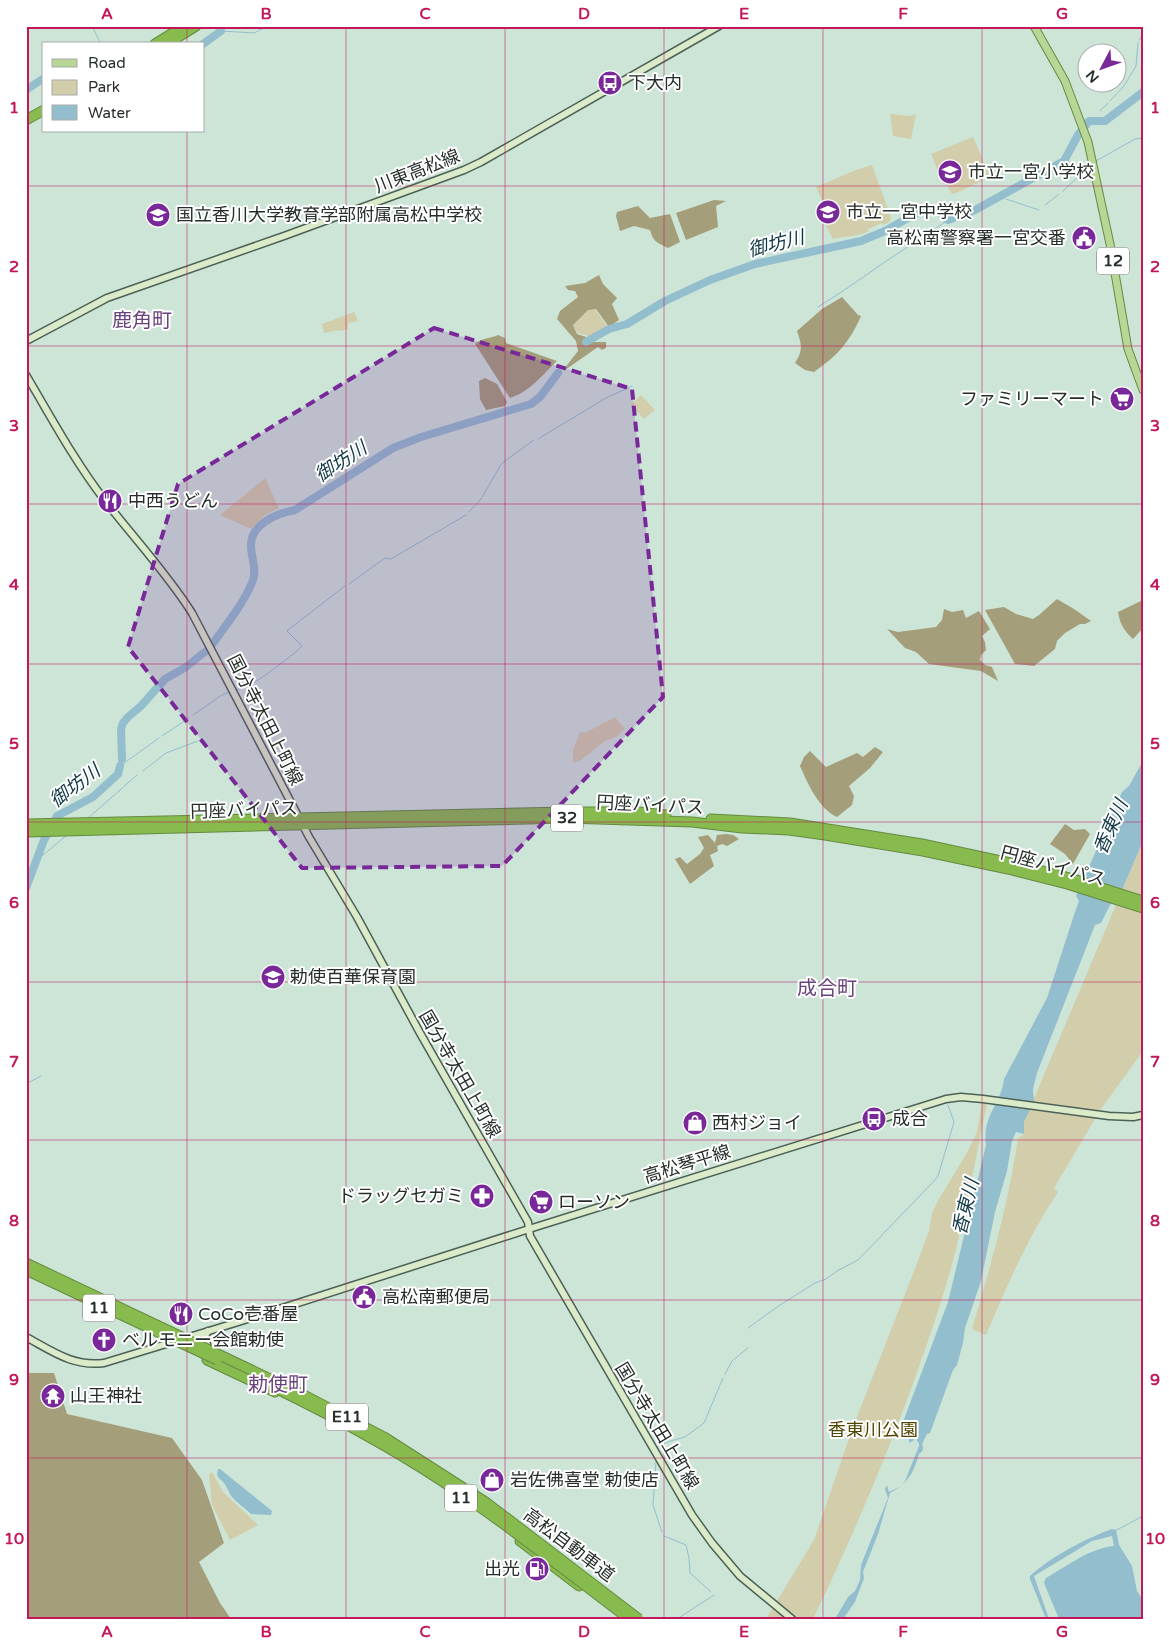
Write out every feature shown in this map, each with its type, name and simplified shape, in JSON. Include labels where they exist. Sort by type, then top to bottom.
[{"type":"highway","points":[[158,42],[184,26]]},
{"type":"highway","points":[[170,42],[196,26]]},
{"type":"highway","points":[[26,120],[42,111]]},
{"type":"highway","points":[[26,127],[42,118]]},
{"type":"highway","name":"円座バイパス","points":[[26,824],[57,828],[566,818],[692,822],[837,836],[923,851],[1074,883],[1143,901]]},
{"type":"highway","name":"円座バイパス","points":[[26,832],[46,828]]},
{"type":"highway","name":"円座バイパス","points":[[1074,883],[1143,908]]},
{"type":"highway","name":"11","points":[[26,1261],[340,1409],[421,1456],[511,1517],[645,1619]]},
{"type":"highway","name":"高松自動車道","points":[[26,1261],[304,1394],[384,1437],[486,1503],[639,1619]]},
{"type":"highway","name":"高松自動車道","points":[[26,1270],[271,1386],[381,1443],[476,1504],[629,1619]]},
{"type":"highway","name":"11","points":[[26,1274],[354,1432],[422,1472],[481,1512],[623,1619]]},
{"type":"main road","name":"川東高松線","points":[[26,341],[107,298],[464,170],[719,26]]},
{"type":"main road","name":"12","points":[[1034,26],[1066,81],[1084,128],[1105,219],[1128,350],[1143,390]]},
{"type":"main road","name":"国分寺太田上町線","points":[[26,375],[98,491],[179,593],[192,613],[301,822],[357,917],[420,1033],[528,1222],[530,1236],[704,1533],[724,1559],[743,1579],[792,1619]]},
{"type":"main road","name":"高松琴平線","points":[[26,1337],[71,1361],[89,1365],[104,1363],[946,1099],[961,1097],[1104,1115],[1133,1117],[1143,1115]]},
{"type":"main road","points":[[207,1345],[205,1336],[208,1331]]},
{"type":"highlighted area","points":[[434,328],[632,389],[663,697],[502,866],[302,868],[128,647],[178,484]]},
{"type":"green space","points":[[890,114],[910,116],[916,114],[911,139],[893,136]]},
{"type":"green space","points":[[973,137],[989,174],[983,176],[982,181],[954,194],[951,193],[946,183],[943,184],[931,154]]},
{"type":"green space","points":[[872,165],[891,218],[889,222],[883,225],[882,223],[860,234],[833,239],[819,212],[826,209],[816,187]]},
{"type":"green space","points":[[588,309],[595,309],[608,328],[589,339],[586,335],[578,333],[573,325]]},
{"type":"green space","points":[[354,312],[358,321],[348,323],[348,329],[324,333],[322,324]]},
{"type":"green space","points":[[641,395],[655,410],[644,419],[631,405]]},
{"type":"green space","points":[[265,478],[279,508],[265,515],[252,528],[220,515]]},
{"type":"green space","points":[[615,717],[625,729],[616,737],[605,741],[581,760],[573,763],[573,750],[580,732],[585,733]]},
{"type":"green space","points":[[1143,841],[1143,1051],[1101,1109],[1054,1188],[1058,1192],[1028,1244],[986,1335],[972,1329],[998,1235],[1018,1138],[1024,1134],[1024,1122]]},
{"type":"green space","name":"香東川公園","points":[[982,1103],[987,1104],[951,1269],[901,1417],[868,1498],[813,1619],[766,1619],[814,1540],[853,1427],[929,1231],[932,1213],[977,1132]]},
{"type":"green space","points":[[212,1472],[223,1492],[258,1525],[230,1540],[212,1505],[209,1474]]},
{"type":"shaded area","points":[[714,200],[726,201],[716,206],[718,227],[686,240],[676,213]]},
{"type":"shaded area","points":[[638,206],[650,218],[670,214],[680,242],[668,248],[654,240],[650,230],[634,226],[620,231],[616,216],[617,212]]},
{"type":"shaded area","points":[[599,275],[603,284],[617,298],[612,304],[619,320],[609,327],[596,309],[588,310],[573,325],[577,334],[586,337],[591,342],[606,342],[606,348],[602,350],[598,347],[565,370],[578,351],[576,341],[557,319],[560,311],[578,297],[575,291],[568,290],[565,286],[585,283]]},
{"type":"shaded area","points":[[842,297],[861,316],[857,325],[842,348],[830,360],[814,372],[805,370],[795,363],[801,348],[797,331],[822,309]]},
{"type":"shaded area","points":[[498,335],[505,338],[506,343],[557,361],[530,387],[510,398],[475,344],[481,340]]},
{"type":"shaded area","points":[[485,378],[497,384],[507,402],[505,406],[486,410],[480,399],[479,381]]},
{"type":"shaded area","points":[[1057,599],[1091,621],[1080,624],[1065,633],[1057,641],[1055,649],[1034,666],[1015,664],[985,610],[1004,607],[1016,614],[1033,619]]},
{"type":"shaded area","points":[[1143,600],[1143,628],[1133,639],[1123,627],[1118,612]]},
{"type":"shaded area","points":[[944,609],[952,612],[963,610],[966,618],[979,611],[990,629],[982,636],[986,650],[981,655],[980,660],[985,665],[992,667],[998,681],[981,671],[929,664],[916,652],[905,648],[887,629],[898,632],[936,627],[942,620]]},
{"type":"shaded area","points":[[875,747],[883,752],[870,768],[849,786],[854,796],[852,805],[837,817],[819,802],[815,795],[800,766],[804,757],[810,751],[826,767],[857,753],[863,757]]},
{"type":"shaded area","points":[[1065,824],[1074,830],[1085,829],[1090,834],[1073,864],[1065,854],[1050,844]]},
{"type":"shaded area","points":[[708,835],[715,843],[717,835],[733,835],[739,839],[727,846],[722,844],[717,846],[718,851],[710,855],[714,866],[690,884],[675,859],[680,857],[687,864],[700,854],[704,848],[698,837]]},
{"type":"shaded area","points":[[26,1373],[54,1373],[67,1414],[172,1438],[202,1480],[224,1543],[199,1562],[220,1603],[231,1619],[26,1619]]},
{"type":"water","name":"香東川","points":[[1143,761],[1143,841],[1122,890],[1110,905],[1101,923],[1095,925],[1037,1073],[1033,1089],[1034,1101],[1024,1122],[1024,1134],[1016,1132],[1012,1141],[1007,1171],[995,1212],[981,1281],[965,1328],[957,1365],[953,1370],[930,1433],[927,1434],[922,1444],[923,1450],[919,1454],[909,1477],[902,1485],[919,1446],[917,1434],[915,1434],[913,1441],[909,1443],[909,1436],[903,1422],[948,1302],[986,1145],[989,1118],[1004,1079],[1047,998],[1079,901],[1076,896],[1122,792],[1129,786]]},
{"type":"water","points":[[218,1469],[272,1511],[271,1515],[251,1514],[239,1504],[218,1477]]},
{"type":"water","points":[[887,1485],[889,1492],[900,1487],[890,1493],[878,1534],[863,1572],[864,1578],[855,1602],[843,1619],[835,1619],[848,1597],[855,1591],[860,1580],[861,1565],[888,1498],[885,1489]]},
{"type":"water","points":[[1112,1529],[1116,1530],[1119,1545],[1132,1566],[1137,1591],[1143,1600],[1143,1619],[1059,1619],[1044,1583],[1046,1578],[1079,1558],[1096,1550],[1114,1546],[1112,1536],[1092,1541],[1034,1576],[1049,1619],[1046,1619],[1030,1576],[1069,1549],[1091,1537]]},
{"type":"waterway","points":[[92,26],[100,42]]},
{"type":"waterway","points":[[221,31],[254,33],[268,26]]},
{"type":"waterway","points":[[205,43],[221,31]]},
{"type":"waterway","points":[[1139,40],[1143,34]]},
{"type":"waterway","points":[[1110,101],[1124,86],[1136,66],[1138,43]]},
{"type":"waterway","points":[[26,90],[42,79]]},
{"type":"waterway","name":"御坊川","points":[[586,342],[609,329],[627,324],[665,301],[710,280],[755,264],[861,241],[928,209],[935,209],[948,220],[975,210],[1064,161],[1078,135],[1089,121],[1105,121],[1143,92]]},
{"type":"waterway","points":[[1100,111],[1108,103]]},
{"type":"waterway","points":[[1096,161],[1135,139],[1143,138]]},
{"type":"waterway","points":[[1063,191],[1089,167]]},
{"type":"waterway","points":[[1045,205],[1059,194]]},
{"type":"waterway","points":[[1006,199],[1039,210]]},
{"type":"waterway","points":[[818,307],[948,220]]},
{"type":"waterway","name":"御坊川","points":[[212,645],[240,605],[253,580],[252,538],[266,521],[295,510],[393,448],[421,437],[531,404],[540,397],[558,373]]},
{"type":"waterway","points":[[538,439],[606,398],[632,386]]},
{"type":"waterway","points":[[469,512],[481,499],[502,463],[534,440]]},
{"type":"waterway","points":[[349,584],[385,558],[391,559],[466,515]]},
{"type":"waterway","points":[[236,690],[262,678],[300,648],[302,646],[287,631],[345,586]]},
{"type":"waterway","name":"御坊川","points":[[122,759],[121,729],[123,723],[165,679],[186,667],[206,651]]},
{"type":"waterway","points":[[193,715],[229,692]]},
{"type":"waterway","points":[[162,736],[189,718]]},
{"type":"waterway","points":[[120,766],[159,738]]},
{"type":"waterway","points":[[143,771],[166,753],[198,741]]},
{"type":"waterway","name":"御坊川","points":[[26,888],[44,840],[57,816],[93,797],[118,774],[120,766]]},
{"type":"waterway","points":[[87,819],[137,775]]},
{"type":"waterway","points":[[37,860],[67,835]]},
{"type":"waterway","points":[[26,1084],[41,1076]]},
{"type":"waterway","points":[[748,1328],[815,1283],[826,1279],[858,1260],[935,1180],[938,1176],[954,1122],[948,1105]]},
{"type":"waterway","points":[[725,1374],[732,1361],[748,1348]]},
{"type":"waterway","points":[[656,1448],[660,1444],[685,1437],[704,1423],[723,1378]]},
{"type":"waterway","points":[[656,1462],[653,1505],[662,1532]]},
{"type":"waterway","points":[[1115,1531],[1143,1516]]},
{"type":"waterway","points":[[664,1536],[686,1545],[690,1573],[711,1592]]},
{"type":"waterway","points":[[677,1619],[714,1595]]},
{"type":"place","name":"下大内","points":[[610,83]]},
{"type":"place","name":"市立一宮小学校","points":[[950,172]]},
{"type":"place","name":"市立一宮中学校","points":[[828,212]]},
{"type":"place","name":"国立香川大学教育学部附属高松中学校","points":[[158,215]]},
{"type":"place","name":"高松南警察署一宮交番","points":[[1084,238]]},
{"type":"place","name":"ファミリーマート","points":[[1122,399]]},
{"type":"place","name":"中西うどん","points":[[110,501]]},
{"type":"place","name":"勅使百華保育園","points":[[273,977]]},
{"type":"place","name":"成合","points":[[874,1119]]},
{"type":"place","name":"西村ジョイ","points":[[695,1123]]},
{"type":"place","name":"ドラッグセガミ","points":[[482,1196]]},
{"type":"place","name":"ローソン","points":[[541,1202]]},
{"type":"place","name":"高松南郵便局","points":[[364,1297]]},
{"type":"place","name":"CoCo壱番屋","points":[[181,1314]]},
{"type":"place","name":"ベルモニー会館勅使","points":[[104,1340]]},
{"type":"place","name":"山王神社","points":[[53,1396]]},
{"type":"place","name":"岩佐佛喜堂 勅使店","points":[[492,1480]]},
{"type":"place","name":"出光","points":[[537,1569]]},
{"type":"district","name":"鹿角町","points":[[142,321]]},
{"type":"district","name":"成合町","points":[[827,989]]},
{"type":"district","name":"勅使町","points":[[278,1385]]}]
